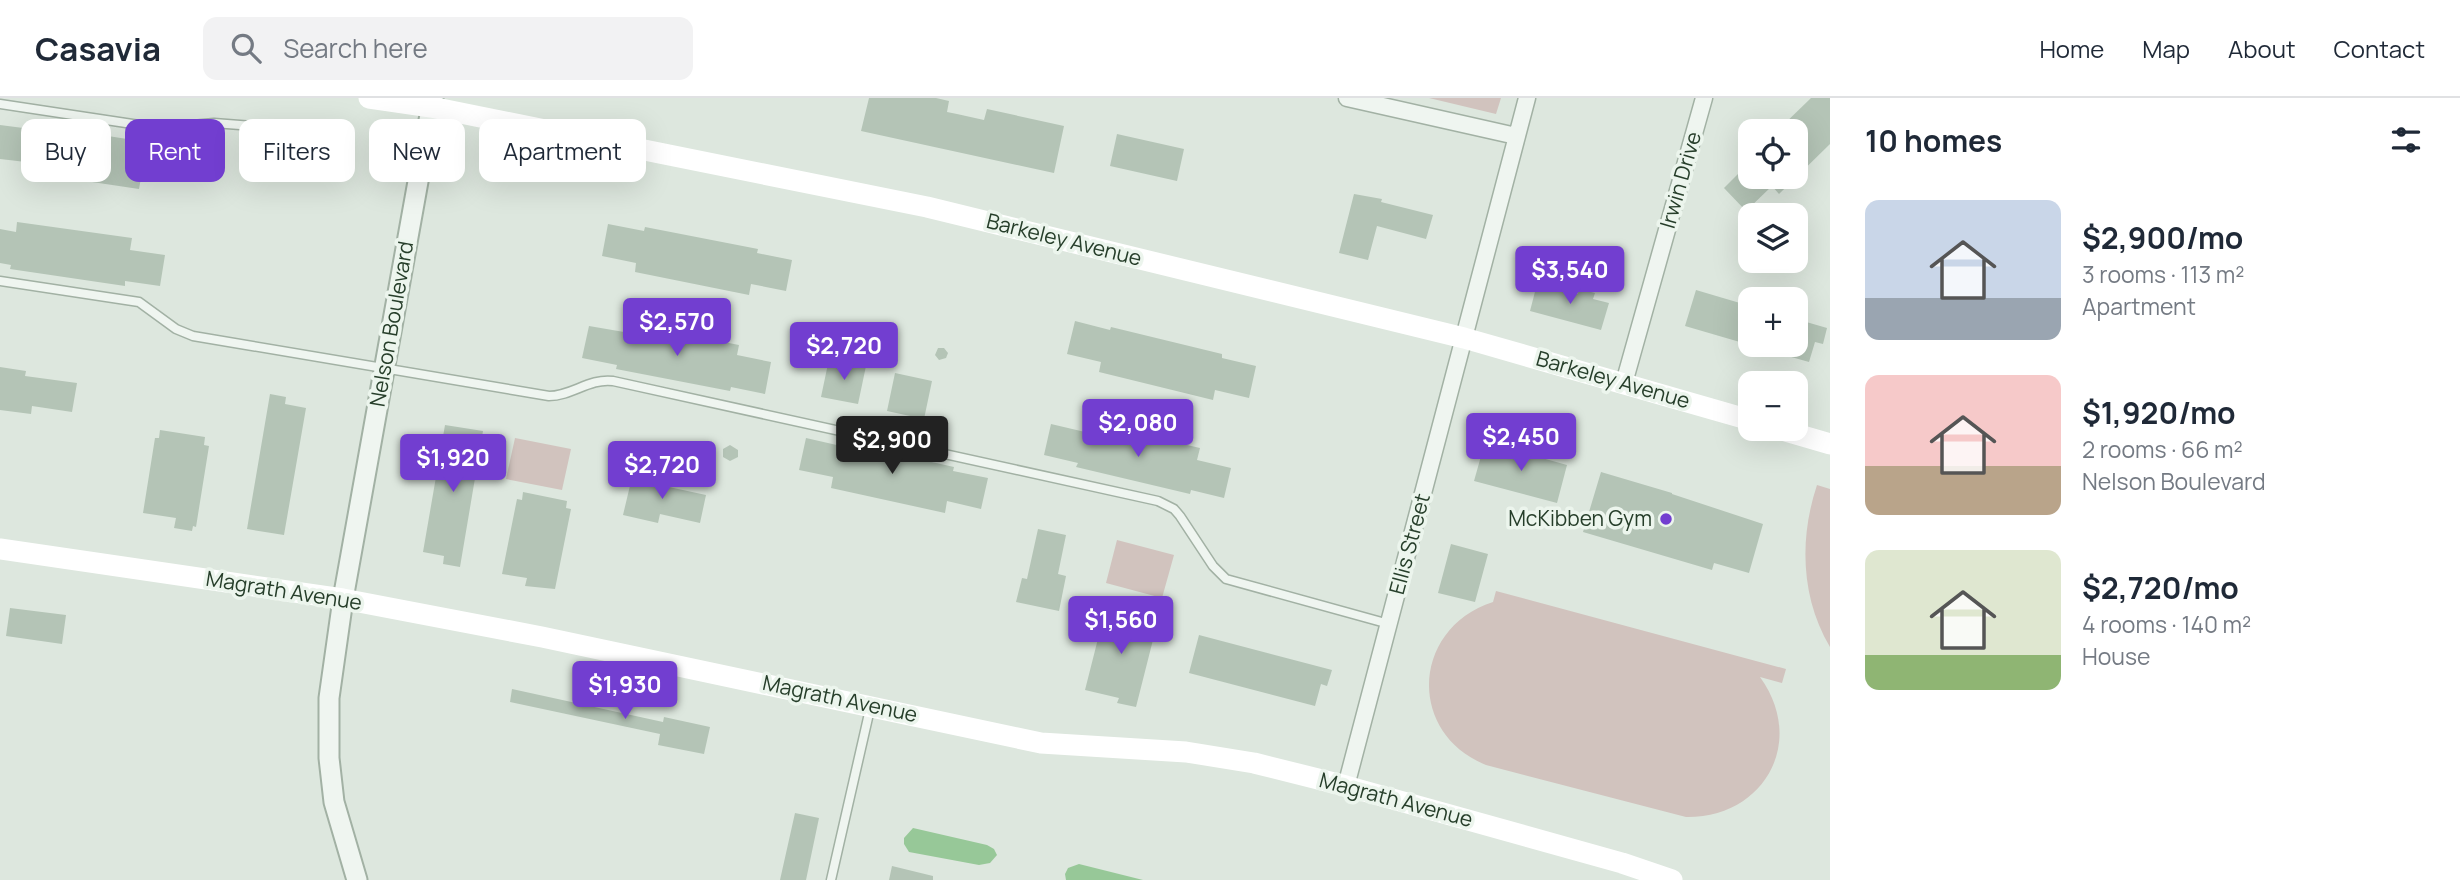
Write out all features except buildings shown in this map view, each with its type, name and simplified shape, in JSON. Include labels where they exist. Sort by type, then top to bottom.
[{"type":"main road","name":"Barkeley Avenue","points":[[369,98],[432,103],[927,207],[1464,338],[1738,416]]},
{"type":"main road","points":[[1808,438],[1830,444]]},
{"type":"main road","name":"Magrath Avenue","points":[[0,549],[343,599],[542,637],[1041,743],[1185,752],[1254,763],[1622,863],[1672,880]]},
{"type":"street","points":[[1347,98],[1516,136]]},
{"type":"street","name":"Ellis Street","points":[[1346,786],[1527,98]]},
{"type":"street","name":"Irwin Drive","points":[[1624,383],[1704,98]]},
{"type":"street","name":"Nelson Boulevard","points":[[356,880],[338,818],[329,758],[330,698],[343,599],[432,103]]},
{"type":"lane","points":[[0,104],[159,128],[215,123],[239,125]]},
{"type":"lane","points":[[0,281],[139,302],[176,329],[193,336],[550,396],[564,394],[595,381],[613,381],[1158,500],[1174,509],[1213,566],[1226,579],[1389,624]]},
{"type":"lane","points":[[831,880],[871,706]]},
{"type":"shaded area","points":[[1429,98],[1501,98],[1496,114]]},
{"type":"shaded area","points":[[515,438],[571,449],[562,490],[506,479]]},
{"type":"shaded area","points":[[1817,485],[1830,489],[1830,647],[1813,609],[1806,568],[1807,526]]},
{"type":"shaded area","points":[[1117,540],[1174,555],[1162,598],[1106,583]]},
{"type":"shaded area","points":[[1496,591],[1786,669],[1782,683],[1760,677],[1774,702],[1779,726],[1778,750],[1770,772],[1756,790],[1737,805],[1714,814],[1686,817],[1486,765],[1460,750],[1442,730],[1432,706],[1429,681],[1434,657],[1446,634],[1466,615],[1493,602]]},
{"type":"shaded area","points":[[913,828],[987,845],[994,849],[997,855],[990,863],[979,865],[909,852],[904,838]]},
{"type":"shaded area","points":[[1079,864],[1143,880],[1066,880],[1068,868]]},
{"type":"place","name":"McKibben Gym","points":[[1666,519]]}]
